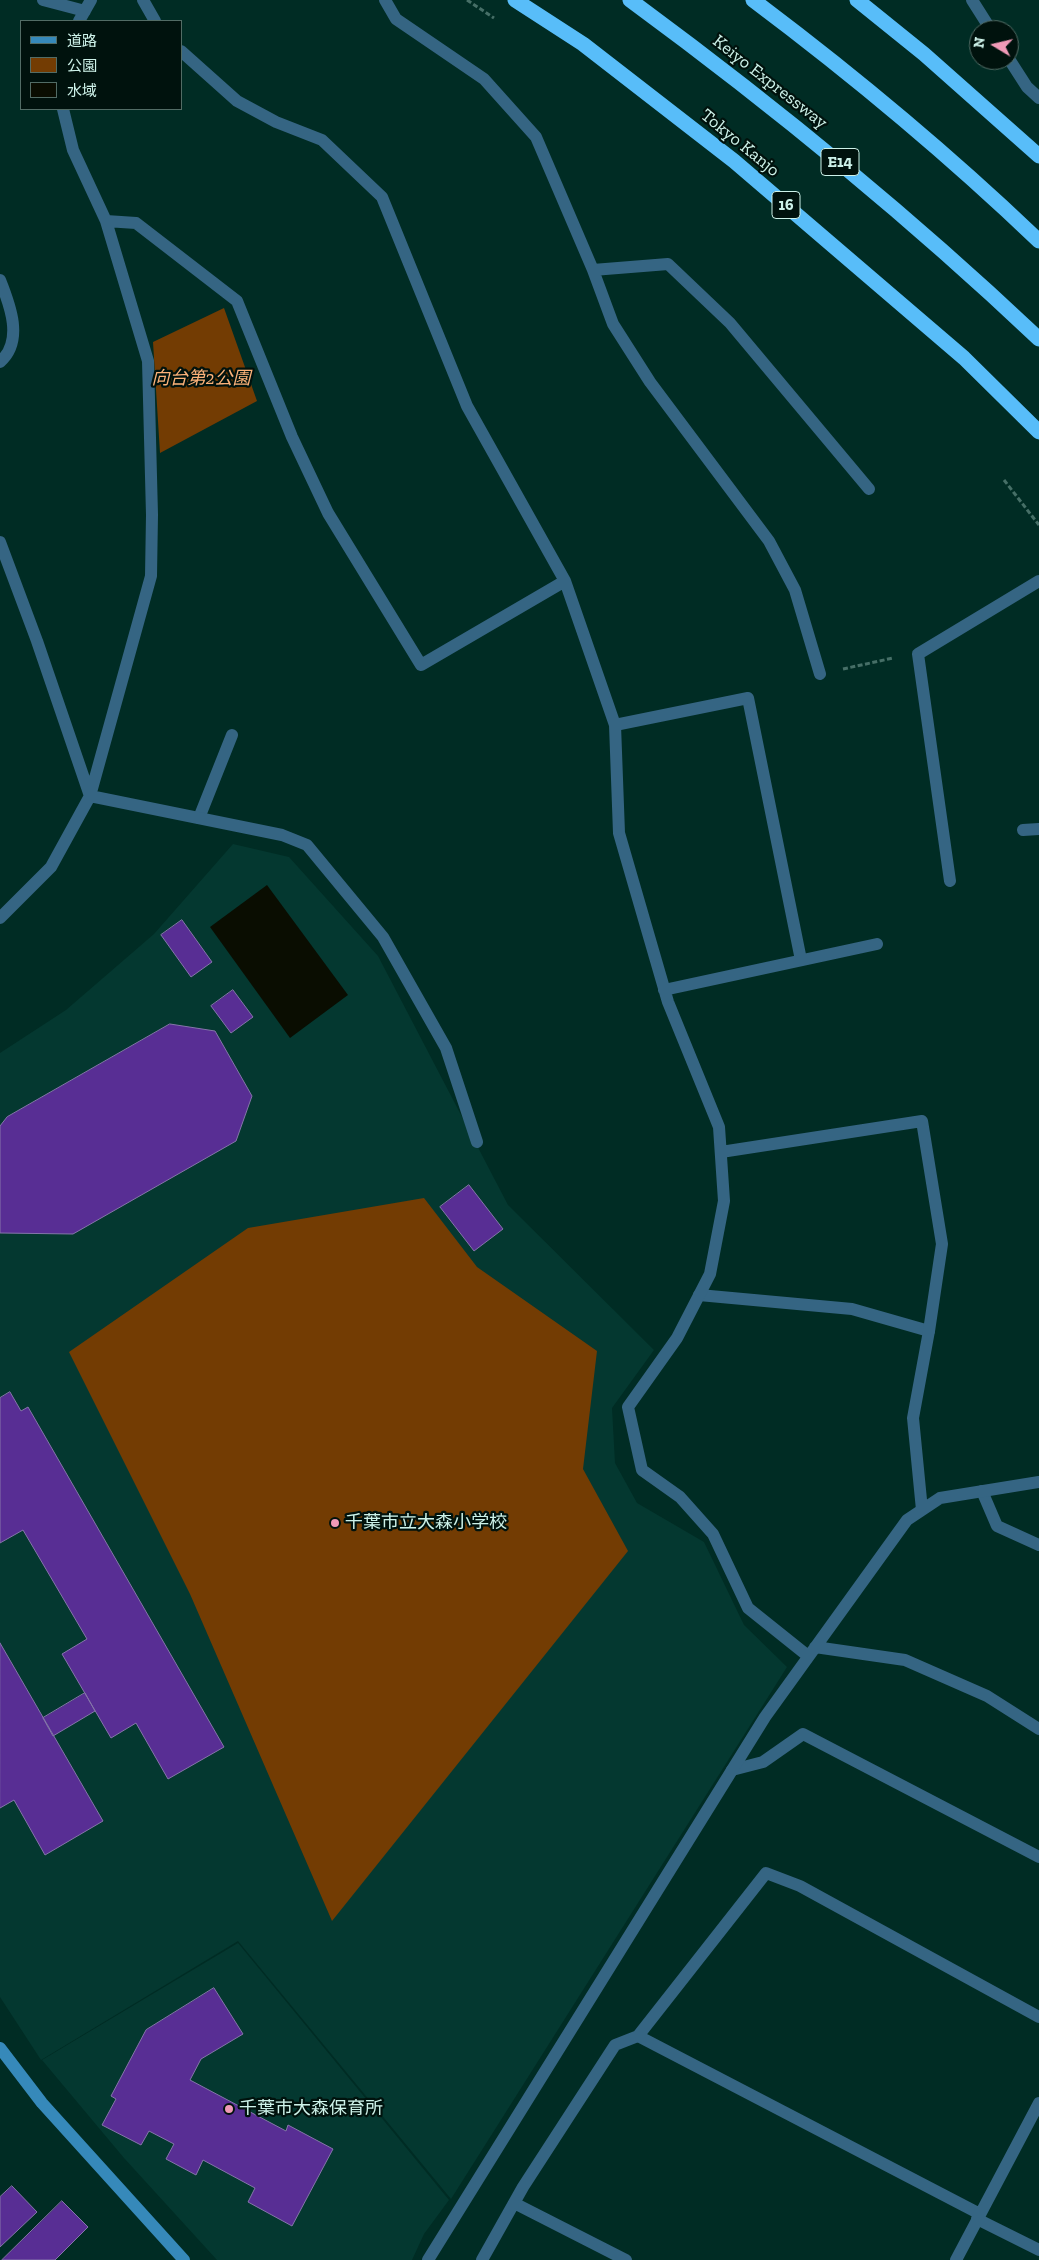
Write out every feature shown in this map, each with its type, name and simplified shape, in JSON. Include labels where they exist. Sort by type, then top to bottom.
[{"type":"highway","name":"Tokyo Kanjo","points":[[516,0],[583,44],[734,161],[964,358],[1039,432]]},
{"type":"highway","name":"Keiyo Expressway","points":[[630,0],[707,56],[825,150],[966,269],[1039,339]]},
{"type":"highway","points":[[753,0],[879,100],[999,203],[1039,241]]},
{"type":"highway","points":[[857,0],[924,54],[1039,156]]},
{"type":"street","points":[[43,0],[85,11]]},
{"type":"street","points":[[143,0],[154,20]]},
{"type":"street","points":[[385,0],[396,19],[484,79],[536,138],[593,270],[613,324],[650,382],[769,540],[795,590],[820,674]]},
{"type":"street","points":[[972,0],[985,20]]},
{"type":"street","points":[[182,52],[237,101],[276,122],[322,140],[382,198],[467,406],[565,581],[615,725],[619,833],[664,990],[719,1127],[724,1201],[710,1274],[677,1338],[628,1407],[642,1470],[680,1497],[713,1534],[748,1608],[812,1651],[905,1660],[987,1696],[1039,1729]]},
{"type":"street","points":[[1016,70],[1027,87],[1039,98]]},
{"type":"street","points":[[0,918],[51,867],[90,796],[151,576],[152,514],[148,361],[106,221],[73,150],[63,110]]},
{"type":"street","points":[[106,221],[136,223],[237,301],[292,437],[328,513],[421,665],[565,581]]},
{"type":"street","points":[[593,270],[668,264],[730,323],[869,489]]},
{"type":"street","points":[[0,280],[14,340],[6,357],[0,362]]},
{"type":"street","points":[[0,542],[37,641],[90,796]]},
{"type":"street","points":[[950,881],[918,654],[1039,581]]},
{"type":"street","points":[[615,725],[748,698],[801,960]]},
{"type":"street","points":[[199,818],[232,735]]},
{"type":"street","points":[[90,796],[282,835],[307,846],[383,936],[446,1048],[476,1142]]},
{"type":"street","points":[[1023,830],[1039,829]]},
{"type":"street","points":[[664,990],[877,944]]},
{"type":"street","points":[[721,1152],[922,1121],[942,1244],[913,1418],[922,1510]]},
{"type":"street","points":[[699,1295],[852,1310],[929,1331]]},
{"type":"street","points":[[428,2260],[765,1717],[907,1520],[940,1498],[1039,1482]]},
{"type":"street","points":[[982,1491],[997,1526],[1039,1545]]},
{"type":"street","points":[[732,1770],[763,1762],[803,1734],[1039,1857]]},
{"type":"street","points":[[482,2260],[514,2203],[616,2045],[638,2036],[766,1873],[800,1886],[1039,2016]]},
{"type":"street","points":[[638,2036],[1039,2250]]},
{"type":"street","points":[[0,2048],[42,2103],[184,2260]]},
{"type":"street","points":[[956,2260],[1039,2104]]},
{"type":"street","points":[[514,2203],[626,2260]]},
{"type":"path","points":[[1004,480],[1039,526]]},
{"type":"path","points":[[820,674],[918,654]]},
{"type":"shaded area","name":"千葉市立大森小学校","points":[[233,844],[289,857],[378,956],[508,1205],[654,1350],[612,1408],[615,1463],[637,1503],[704,1542],[744,1625],[787,1667],[451,2199],[238,1941],[41,2060],[0,1997],[0,1053],[66,1010],[154,934]]},
{"type":"shaded area","name":"千葉市大森保育所","points":[[238,1943],[449,2200],[424,2234],[412,2260],[217,2260],[124,2158],[42,2060]]},
{"type":"green space","name":"向台第2公園","points":[[224,308],[257,401],[160,453],[153,342]]},
{"type":"green space","points":[[424,1198],[477,1267],[597,1351],[583,1469],[628,1551],[332,1921],[190,1594],[69,1352],[248,1228]]},
{"type":"water","points":[[267,885],[348,995],[290,1038],[210,927]]},
{"type":"building","points":[[182,920],[212,962],[191,977],[161,935]]},
{"type":"building","points":[[233,990],[253,1017],[231,1033],[211,1006]]},
{"type":"building","points":[[170,1024],[215,1031],[252,1096],[236,1141],[73,1234],[0,1233],[0,1126],[7,1117]]},
{"type":"building","points":[[469,1185],[503,1229],[474,1251],[440,1207]]},
{"type":"building","points":[[10,1392],[21,1411],[28,1407],[224,1747],[168,1779],[136,1723],[111,1738],[62,1654],[87,1639],[23,1530],[0,1543],[0,1398]]},
{"type":"building","points":[[0,1643],[103,1821],[45,1855],[14,1800],[0,1808]]},
{"type":"building","points":[[85,1693],[95,1711],[53,1736],[43,1718]]},
{"type":"building","points":[[214,1988],[243,2034],[201,2059],[190,2080],[286,2131],[288,2125],[333,2149],[292,2226],[248,2202],[255,2188],[203,2160],[196,2175],[166,2159],[174,2144],[149,2131],[141,2145],[102,2125],[116,2099],[111,2096],[146,2030]]},
{"type":"building","points":[[12,2186],[37,2212],[0,2247],[0,2197]]},
{"type":"building","points":[[62,2201],[88,2227],[55,2260],[2,2260]]},
{"type":"place","name":"千葉市立大森小学校","points":[[335,1523]]},
{"type":"place","name":"千葉市大森保育所","points":[[229,2109]]}]
